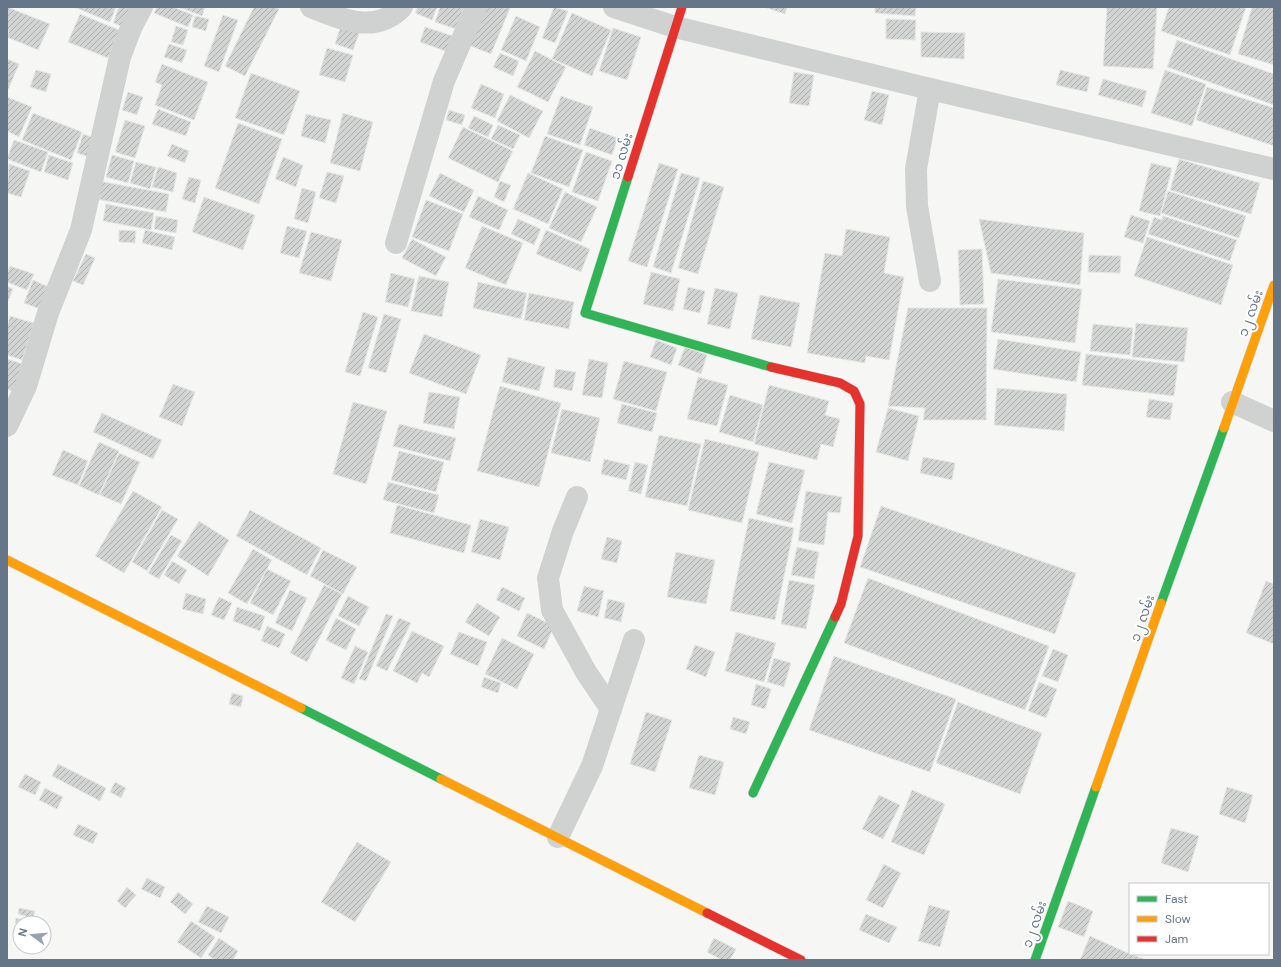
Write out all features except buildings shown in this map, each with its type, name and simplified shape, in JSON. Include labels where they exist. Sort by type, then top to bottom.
[{"type":"street","points":[[7,426],[26,386],[48,313],[81,230],[120,57],[131,28],[142,7]]},
{"type":"street","points":[[311,7],[347,21],[370,24],[394,15],[402,7]]},
{"type":"street","points":[[396,243],[444,81],[476,7]]},
{"type":"street","points":[[614,7],[678,17],[930,89],[1274,169]]},
{"type":"street","name":"၁၁ လမ်း","points":[[678,17],[585,313],[796,374],[840,383],[854,391],[860,404],[858,536],[841,604],[797,702],[753,793]]},
{"type":"street","points":[[930,89],[916,169],[917,206],[930,281]]},
{"type":"street","name":"၁၂ လမ်း","points":[[1035,960],[1274,285]]},
{"type":"street","points":[[1232,402],[1274,421]]},
{"type":"street","points":[[577,497],[563,532],[548,578],[552,610],[586,672],[611,709]]},
{"type":"street","points":[[7,560],[801,960]]},
{"type":"street","points":[[558,838],[592,766],[634,640]]},
{"type":"traffic: fast","points":[[628,177],[585,313],[771,367]]},
{"type":"traffic: fast","points":[[1161,603],[1224,428]]},
{"type":"traffic: fast","points":[[753,793],[835,617]]},
{"type":"traffic: fast","points":[[301,708],[441,779]]},
{"type":"traffic: fast","points":[[1035,960],[1096,787]]},
{"type":"traffic: slow","points":[[1224,428],[1274,285]]},
{"type":"traffic: slow","points":[[7,560],[301,708]]},
{"type":"traffic: slow","points":[[1096,787],[1161,603]]},
{"type":"traffic: slow","points":[[441,779],[707,913]]},
{"type":"traffic: jam","points":[[628,177],[682,7]]},
{"type":"traffic: jam","points":[[771,367],[840,383],[854,391],[860,404],[858,536],[841,604],[835,617]]},
{"type":"traffic: jam","points":[[707,913],[801,960]]}]
